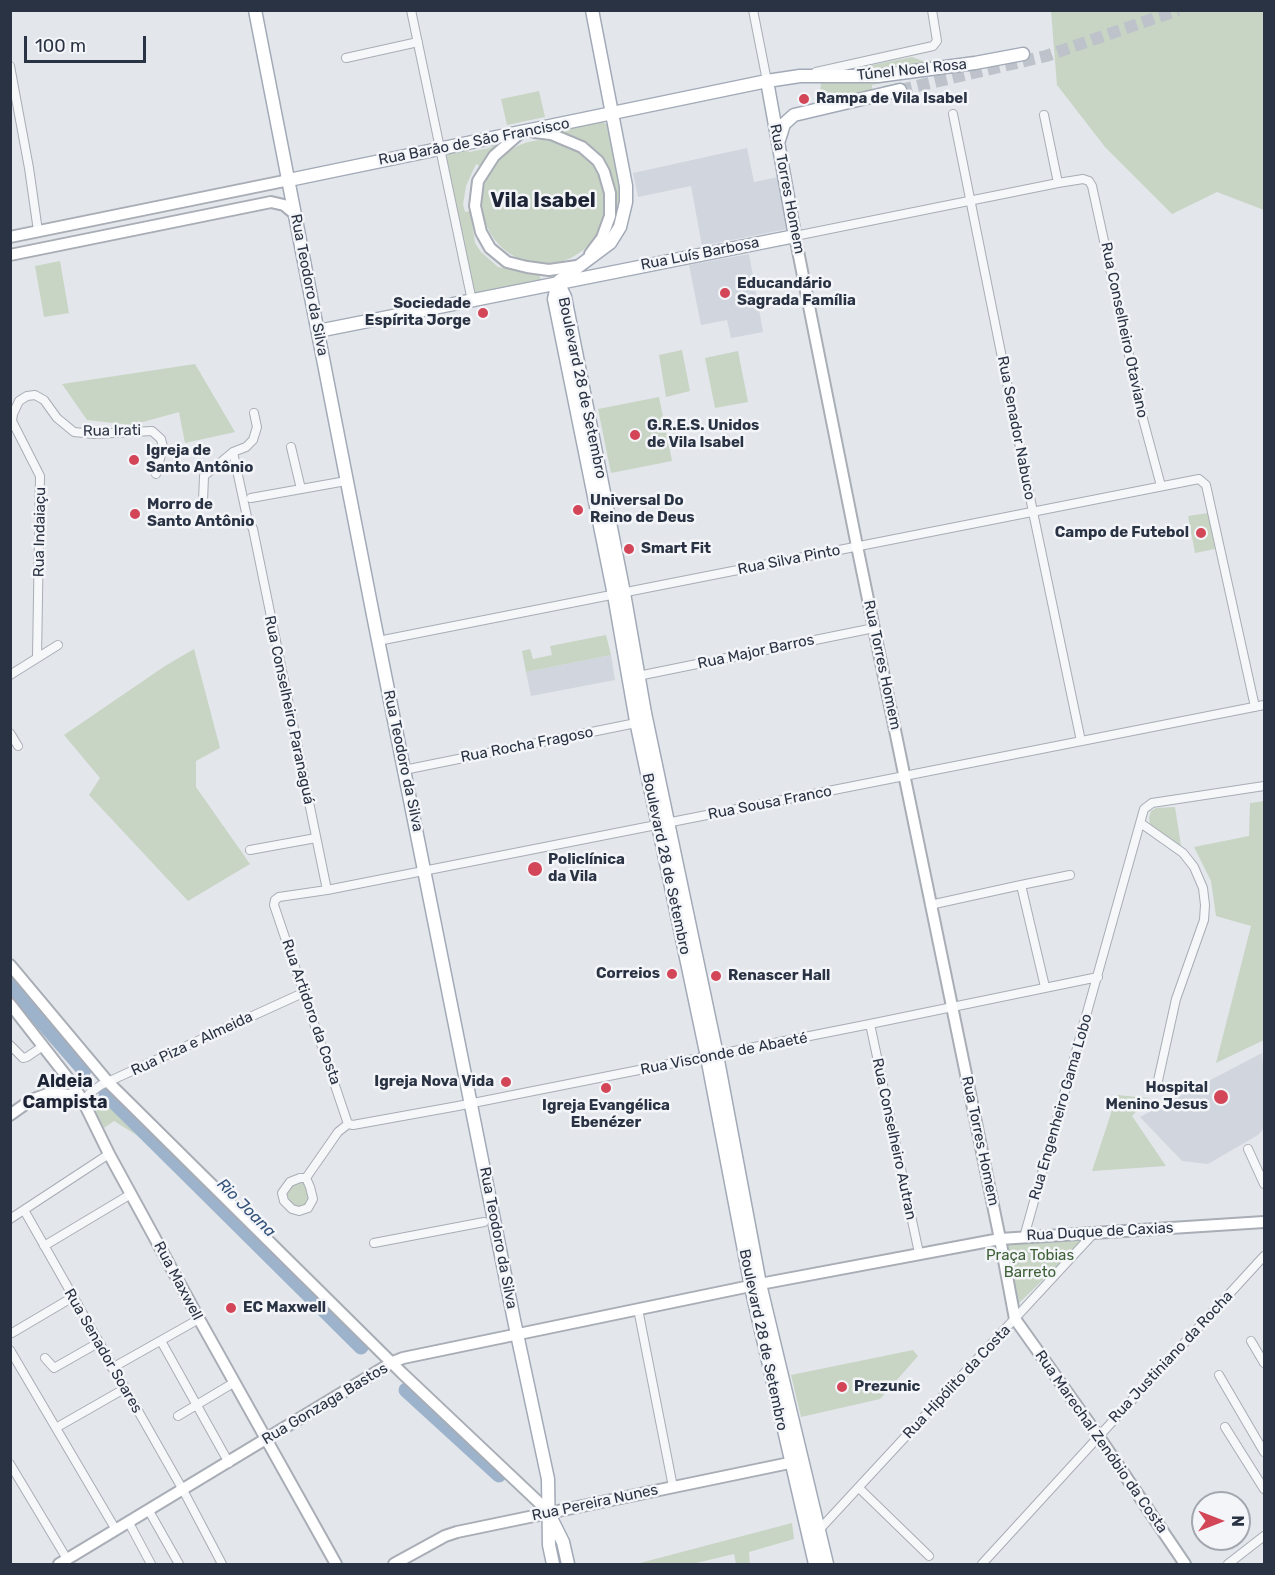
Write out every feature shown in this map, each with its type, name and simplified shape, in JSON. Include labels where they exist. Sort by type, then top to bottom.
[{"type":"main road","name":"Rua Teodoro da Silva","points":[[255,10],[346,481],[516,1334],[548,1479],[549,1545],[553,1564]]},
{"type":"main road","points":[[558,282],[610,243],[624,216],[626,186],[592,10]]},
{"type":"main road","name":"Túnel Noel Rosa","points":[[800,76],[878,76],[1023,54]]},
{"type":"main road","name":"Rua Barão de São Francisco","points":[[289,180],[800,76]]},
{"type":"main road","name":"Rua Torres Homem","points":[[767,81],[795,236]]},
{"type":"main road","name":"Túnel Noel Rosa","points":[[779,144],[782,127],[790,117],[900,90]]},
{"type":"main road","name":"Rua Luís Barbosa","points":[[318,332],[795,236]]},
{"type":"main road","name":"Boulevard 28 de Setembro","points":[[558,282],[554,299],[555,306],[638,676],[641,717]]},
{"type":"main road","name":"Boulevard 28 de Setembro","points":[[619,594],[641,717],[712,1056],[756,1286],[796,1461],[814,1564]]},
{"type":"main road","name":"Boulevard 28 de Setembro","points":[[796,1461],[819,1530],[827,1564]]},
{"type":"main road","points":[[549,1512],[562,1542],[568,1564]]},
{"type":"street","points":[[411,10],[472,301]]},
{"type":"street","name":"Rua Torres Homem","points":[[753,10],[767,81]]},
{"type":"street","name":"Rua Barão de São Francisco","points":[[800,76],[886,58],[936,44],[932,10]]},
{"type":"street","points":[[346,58],[418,42]]},
{"type":"street","points":[[10,66],[29,168],[39,241],[15,254]]},
{"type":"street","name":"Rua Senador Nabuco","points":[[953,114],[1081,741]]},
{"type":"street","points":[[1044,115],[1058,183]]},
{"type":"street","points":[[535,269],[560,270],[580,264],[602,237],[610,216],[610,194],[604,172],[598,161],[582,147],[551,134],[523,133],[494,156],[481,174],[476,189],[476,214],[485,240],[499,257],[507,262],[535,269],[558,282]]},
{"type":"street","name":"Rua Luís Barbosa","points":[[795,236],[1083,179]]},
{"type":"street","name":"Rua Conselheiro Otaviano","points":[[1083,179],[1089,181],[1092,186],[1143,419],[1161,486]]},
{"type":"street","name":"Rua Barão de São Francisco","points":[[10,237],[289,180]]},
{"type":"street","points":[[15,254],[271,202],[284,205],[296,215]]},
{"type":"street","name":"Rua Torres Homem","points":[[795,236],[1015,1319]]},
{"type":"street","name":"Rua Irati","points":[[13,414],[19,401],[27,396],[35,395],[44,400],[57,418],[74,432],[94,434],[152,431],[161,439],[163,447],[156,474]]},
{"type":"street","points":[[203,501],[204,476],[233,452],[246,447],[253,440],[257,427],[254,413]]},
{"type":"street","name":"Rua Indaiaçu","points":[[13,414],[12,421],[17,433],[37,466],[40,476],[37,658]]},
{"type":"street","points":[[291,447],[301,489]]},
{"type":"street","name":"Rua Conselheiro Paranaguá","points":[[233,452],[247,517],[253,529],[327,891]]},
{"type":"street","name":"Rua Silva Pinto","points":[[378,641],[1199,479],[1206,485],[1255,706]]},
{"type":"street","points":[[252,498],[346,481]]},
{"type":"street","name":"Rua Major Barros","points":[[638,676],[874,628]]},
{"type":"street","points":[[10,675],[58,645]]},
{"type":"street","name":"Rua Sousa Franco","points":[[275,900],[279,897],[327,891],[1264,705]]},
{"type":"street","name":"Rua Rocha Fragoso","points":[[404,770],[631,724],[641,717]]},
{"type":"street","points":[[10,733],[18,746]]},
{"type":"street","name":"Rua Engenheiro Gama Lobo","points":[[1024,1237],[1142,824],[1144,809],[1152,803],[1264,786]]},
{"type":"street","points":[[1142,824],[1183,853],[1194,867],[1203,888],[1205,905],[1204,920],[1176,999],[1157,1085]]},
{"type":"street","points":[[250,850],[316,838]]},
{"type":"street","points":[[930,905],[1070,875]]},
{"type":"street","points":[[1021,885],[1045,987]]},
{"type":"street","name":"Rua Artidoro da Costa","points":[[275,900],[274,905],[348,1124]]},
{"type":"street","points":[[10,965],[108,1082],[549,1512]]},
{"type":"street","name":"Rua Visconde de Abaeté","points":[[348,1124],[353,1125],[471,1103],[712,1056],[1098,977]]},
{"type":"street","name":"Rua Piza e Almeida","points":[[83,1101],[90,1093],[108,1082],[304,992]]},
{"type":"street","name":"Rua Maxwell","points":[[10,1004],[72,1082],[199,1319],[336,1564]]},
{"type":"street","name":"Rua Conselheiro Autran","points":[[870,1024],[919,1253]]},
{"type":"street","points":[[10,1045],[23,1058],[27,1058],[44,1046]]},
{"type":"street","points":[[10,1115],[31,1100],[50,1093],[70,1095],[83,1101]]},
{"type":"street","points":[[306,1178],[338,1132],[348,1124]]},
{"type":"street","points":[[1248,1149],[1264,1184]]},
{"type":"street","points":[[10,1219],[109,1154]]},
{"type":"street","points":[[306,1178],[312,1192],[311,1203],[304,1211],[294,1211],[284,1201],[282,1193],[290,1182],[306,1178]]},
{"type":"street","points":[[44,1246],[131,1194]]},
{"type":"street","name":"Rua Senador Soares","points":[[24,1210],[183,1490],[222,1564]]},
{"type":"street","points":[[374,1243],[484,1222]]},
{"type":"street","name":"Rua Duque de Caxias","points":[[756,1286],[1000,1239],[1264,1222]]},
{"type":"street","name":"Rua Hipólito da Costa","points":[[819,1530],[1094,1233]]},
{"type":"street","name":"Rua Justiniano da Rocha","points":[[982,1564],[1264,1256]]},
{"type":"street","name":"Rua Gonzaga Bastos","points":[[63,1562],[393,1362],[411,1356],[516,1334],[756,1286]]},
{"type":"street","points":[[12,1333],[73,1298]]},
{"type":"street","points":[[638,1309],[673,1486]]},
{"type":"street","points":[[112,1368],[199,1319]]},
{"type":"street","name":"Rua Marechal Zenóbio da Costa","points":[[1015,1319],[1185,1564]]},
{"type":"street","points":[[161,1341],[229,1463]]},
{"type":"street","points":[[1251,1341],[1264,1363]]},
{"type":"street","points":[[45,1358],[54,1368],[98,1343]]},
{"type":"street","points":[[10,1350],[117,1530]]},
{"type":"street","points":[[1219,1375],[1264,1452]]},
{"type":"street","points":[[178,1416],[235,1382]]},
{"type":"street","points":[[61,1425],[124,1389]]},
{"type":"street","points":[[1226,1427],[1264,1489]]},
{"type":"street","name":"Rua Pereira Nunes","points":[[394,1564],[445,1536],[457,1532],[796,1461]]},
{"type":"street","points":[[10,1464],[63,1562]]},
{"type":"street","points":[[859,1488],[929,1556]]},
{"type":"street","points":[[149,1511],[179,1564]]},
{"type":"street","points":[[129,1523],[151,1564]]},
{"type":"street","points":[[1228,1564],[1264,1536]]},
{"type":"shaded area","points":[[747,148],[754,182],[778,177],[787,229],[702,246],[691,186],[638,197],[633,173]]},
{"type":"shaded area","name":"Educandário Sagrada Família","points":[[749,254],[763,332],[731,338],[727,320],[701,325],[689,265]]},
{"type":"shaded area","points":[[611,655],[615,680],[531,696],[526,672]]},
{"type":"shaded area","name":"Hospital Menino Jesus","points":[[1262,1053],[1264,1128],[1258,1135],[1208,1164],[1182,1161],[1140,1117]]},
{"type":"green space","points":[[1051,11],[1264,11],[1264,210],[1217,192],[1172,214],[1105,147],[1057,85]]},
{"type":"green space","points":[[912,57],[923,61],[932,60],[932,64],[870,73],[838,72]]},
{"type":"green space","points":[[930,74],[872,85],[875,90],[898,83],[897,86],[826,104],[820,94],[821,82],[868,82]]},
{"type":"green space","points":[[539,91],[545,117],[507,125],[501,99]]},
{"type":"green space","points":[[603,122],[608,125],[621,192],[617,221],[614,220],[615,195],[581,141],[561,132]]},
{"type":"green space","points":[[544,140],[568,145],[579,150],[588,158],[596,167],[601,178],[606,202],[601,226],[596,237],[588,246],[579,254],[568,259],[544,264],[520,259],[509,254],[500,246],[492,237],[487,226],[482,202],[487,178],[492,167],[500,158],[509,150],[520,145]]},
{"type":"green space","points":[[496,144],[499,147],[481,167],[476,164],[466,186],[463,204],[465,212],[470,211],[475,243],[481,252],[498,267],[539,275],[542,281],[475,294],[444,157],[446,154],[489,148]]},
{"type":"green space","points":[[60,261],[69,313],[44,317],[35,266]]},
{"type":"green space","points":[[682,350],[690,391],[666,397],[659,355]]},
{"type":"green space","points":[[738,351],[748,402],[715,408],[705,358]]},
{"type":"green space","points":[[195,364],[235,432],[185,443],[179,412],[132,425],[87,420],[62,384]]},
{"type":"green space","name":"G.R.E.S. Unidos de Vila Isabel","points":[[659,397],[672,461],[611,473],[598,409]]},
{"type":"green space","name":"Campo de Futebol","points":[[1208,513],[1215,549],[1195,553],[1188,516]]},
{"type":"green space","points":[[606,635],[611,655],[526,672],[522,651],[530,649],[533,659],[552,655],[550,646]]},
{"type":"green space","points":[[194,649],[220,748],[196,761],[196,787],[250,864],[188,901],[89,795],[100,778],[64,735],[165,666]]},
{"type":"green space","points":[[1264,801],[1264,1040],[1216,1063],[1251,926],[1216,916],[1211,881],[1194,847],[1249,836],[1250,803]]},
{"type":"green space","points":[[1175,807],[1181,846],[1150,824],[1149,818],[1151,811],[1156,808]]},
{"type":"green space","points":[[1117,1095],[1149,1098],[1132,1116],[1166,1166],[1092,1171]]},
{"type":"green space","points":[[99,1097],[138,1136],[114,1121],[104,1128],[91,1105]]},
{"type":"green space","points":[[305,1181],[310,1196],[304,1208],[290,1205],[284,1193],[293,1183]]},
{"type":"green space","name":"Praça Tobias Barreto","points":[[1086,1238],[1018,1304],[1006,1245]]},
{"type":"green space","name":"Prezunic","points":[[913,1350],[918,1356],[880,1399],[801,1417],[791,1375]]},
{"type":"green space","points":[[792,1523],[794,1539],[749,1552],[750,1564],[736,1564],[734,1554],[692,1564],[636,1564]]},
{"type":"waterway","name":"Rio Joana","points":[[10,985],[84,1070]]},
{"type":"waterway","name":"Rio Joana","points":[[106,1094],[361,1347]]},
{"type":"waterway","name":"Rio Joana","points":[[406,1390],[499,1475]]},
{"type":"tunnel","points":[[900,90],[1046,56],[1178,10]]},
{"type":"place","name":"Rampa de Vila Isabel","points":[[804,99]]},
{"type":"place","name":"Educandário Sagrada Família","points":[[725,293]]},
{"type":"place","name":"Sociedade Espírita Jorge","points":[[483,313]]},
{"type":"place","name":"G.R.E.S. Unidos de Vila Isabel","points":[[635,435]]},
{"type":"place","name":"Igreja de Santo Antônio","points":[[134,460]]},
{"type":"place","name":"Universal Do Reino de Deus","points":[[578,510]]},
{"type":"place","name":"Morro de Santo Antônio","points":[[135,514]]},
{"type":"place","name":"Campo de Futebol","points":[[1201,533]]},
{"type":"place","name":"Smart Fit","points":[[629,549]]},
{"type":"place","name":"Policlínica da Vila","points":[[535,869]]},
{"type":"place","name":"Correios","points":[[672,974]]},
{"type":"place","name":"Renascer Hall","points":[[716,976]]},
{"type":"place","name":"Igreja Nova Vida","points":[[506,1082]]},
{"type":"place","name":"Igreja Evangélica Ebenézer","points":[[606,1088]]},
{"type":"place","name":"Hospital Menino Jesus","points":[[1221,1097]]},
{"type":"place","name":"EC Maxwell","points":[[231,1308]]},
{"type":"place","name":"Prezunic","points":[[842,1387]]},
{"type":"district","name":"Vila Isabel","points":[[543,201]]},
{"type":"district","name":"Aldeia Campista","points":[[65,1092]]}]
